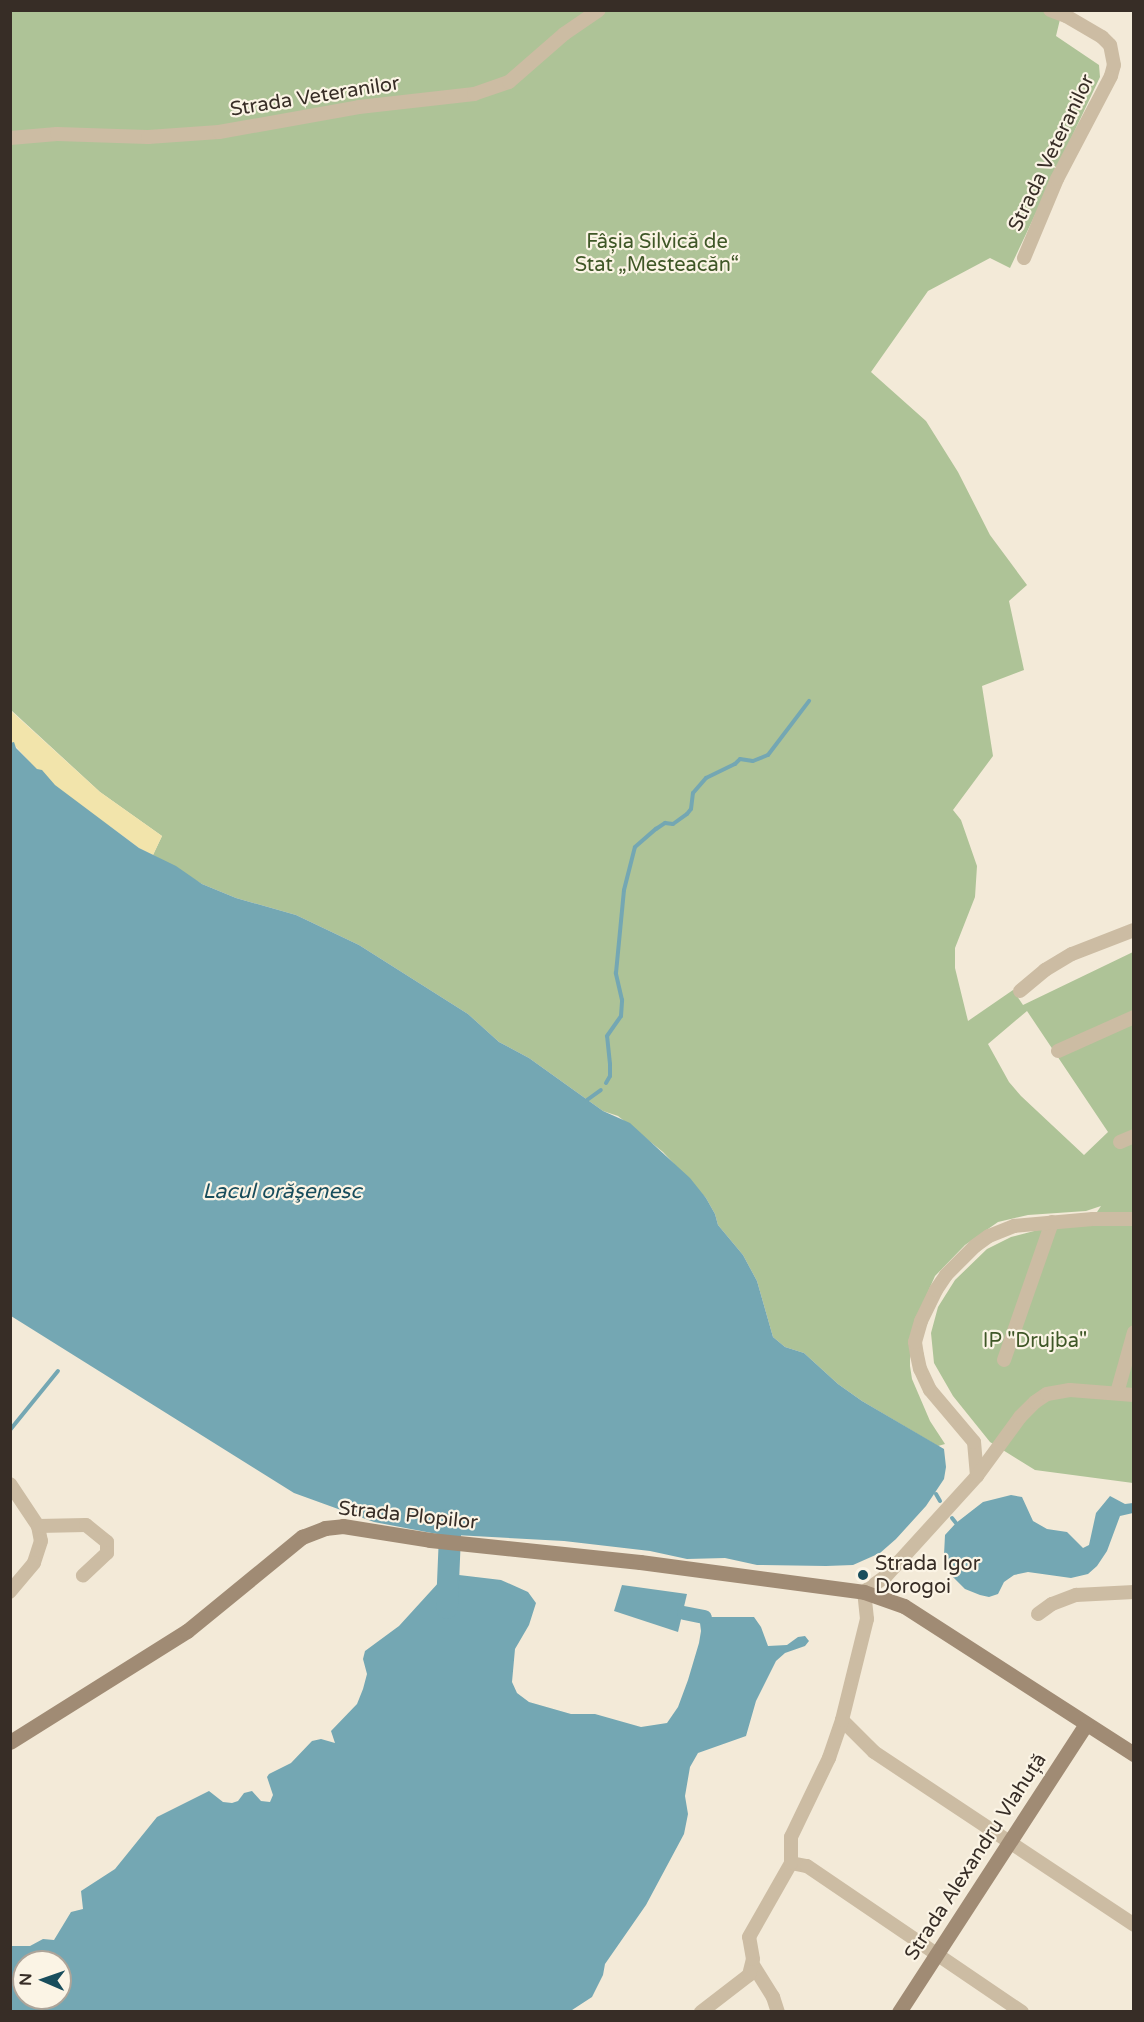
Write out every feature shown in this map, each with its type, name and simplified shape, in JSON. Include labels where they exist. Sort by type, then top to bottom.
[{"type":"street","name":"Strada Veteranilor","points":[[10,138],[57,134],[148,137],[219,132],[359,107],[474,94],[508,82],[564,34],[599,10]]},
{"type":"street","name":"Strada Veteranilor","points":[[1024,258],[1057,179],[1111,76],[1114,64],[1110,45],[1102,37],[1068,13],[1050,10]]},
{"type":"street","points":[[1020,991],[1045,970],[1072,954],[1134,930]]},
{"type":"street","points":[[1058,1051],[1134,1017]]},
{"type":"street","points":[[1120,1142],[1134,1136]]},
{"type":"street","points":[[976,1476],[974,1442],[930,1390],[920,1369],[915,1342],[921,1321],[946,1275],[975,1246],[989,1236],[1014,1226],[1134,1219]]},
{"type":"street","points":[[1004,1360],[1052,1222]]},
{"type":"street","points":[[1117,1393],[1134,1332]]},
{"type":"street","points":[[778,2012],[773,1997],[753,1965],[749,1937],[791,1863],[791,1837],[829,1758],[843,1720],[867,1619],[864,1592],[886,1576],[976,1476],[1020,1417],[1035,1402],[1047,1394],[1070,1390],[1134,1395]]},
{"type":"street","points":[[10,1484],[38,1526],[40,1548],[30,1570],[10,1592]]},
{"type":"street","points":[[38,1526],[86,1525],[107,1542],[107,1553],[82,1575]]},
{"type":"street","name":"Strada Plopilor","points":[[10,1742],[187,1631],[302,1537],[325,1528],[343,1527],[430,1540],[640,1562],[864,1592],[904,1606],[973,1648],[1134,1754]]},
{"type":"street","points":[[1038,1614],[1052,1604],[1076,1595],[1134,1592]]},
{"type":"street","points":[[843,1720],[874,1752],[1134,1925]]},
{"type":"street","name":"Strada Аlexandru Vlahuță","points":[[899,2012],[1086,1724]]},
{"type":"street","points":[[791,1863],[807,1866],[1022,2012]]},
{"type":"street","points":[[701,2012],[744,1980],[753,1965]]},
{"type":"green space","points":[[10,11],[1062,11],[1056,36],[1099,65],[1100,77],[1010,268],[990,258],[928,291],[871,372],[926,421],[958,472],[990,535],[1027,585],[1009,601],[1024,670],[982,686],[993,756],[953,810],[961,820],[977,866],[975,897],[955,948],[955,968],[968,1021],[1013,990],[1023,1005],[1133,952],[1133,1483],[1035,1470],[990,1442],[953,1396],[934,1363],[931,1333],[938,1307],[955,1280],[987,1249],[1011,1237],[1095,1215],[1101,1206],[1086,1211],[1028,1215],[998,1222],[965,1245],[935,1276],[927,1294],[910,1353],[910,1366],[912,1379],[930,1421],[945,1444],[938,1446],[862,1401],[838,1384],[804,1353],[785,1347],[773,1337],[757,1281],[743,1255],[718,1225],[706,1198],[663,1152],[618,1116],[603,1111],[529,1058],[499,1042],[468,1014],[359,945],[296,915],[236,898],[202,884],[153,855],[162,836],[100,792],[11,710]],"holes":[[[1027,1011],[1108,1132],[1084,1155],[1021,1096],[1009,1082],[988,1044]]]},
{"type":"sand","points":[[10,710],[100,792],[162,836],[153,855],[55,791],[11,741]]},
{"type":"water","name":"Lacul orăşenesc","points":[[14,742],[16,748],[37,769],[42,770],[55,785],[139,848],[176,866],[202,884],[236,898],[296,915],[359,945],[468,1014],[499,1042],[529,1058],[603,1111],[630,1123],[690,1178],[706,1198],[718,1225],[743,1255],[757,1281],[773,1337],[785,1347],[804,1353],[838,1384],[862,1401],[944,1449],[946,1467],[944,1479],[926,1506],[880,1553],[853,1565],[826,1566],[757,1565],[725,1558],[687,1559],[650,1551],[564,1541],[437,1534],[374,1522],[294,1493],[11,1316],[10,743]]},
{"type":"water","points":[[1011,1495],[1022,1497],[1033,1521],[1047,1529],[1067,1532],[1083,1548],[1089,1545],[1096,1513],[1110,1496],[1125,1504],[1133,1503],[1133,1513],[1120,1516],[1107,1551],[1097,1566],[1088,1574],[1071,1578],[1028,1572],[1014,1575],[1004,1582],[998,1594],[989,1597],[980,1595],[965,1589],[950,1574],[944,1555],[945,1535],[956,1523],[983,1502]]},
{"type":"water","points":[[459,1575],[501,1580],[528,1592],[536,1603],[529,1625],[515,1649],[512,1682],[517,1693],[529,1702],[571,1714],[595,1714],[641,1727],[667,1723],[678,1707],[699,1643],[701,1631],[699,1615],[754,1617],[761,1627],[768,1646],[787,1645],[798,1637],[805,1636],[809,1641],[805,1646],[785,1653],[776,1661],[756,1701],[746,1736],[698,1753],[690,1767],[685,1796],[688,1814],[684,1834],[646,1905],[605,1964],[603,1975],[592,1997],[569,2012],[11,2011],[11,1946],[30,1946],[43,1939],[54,1940],[71,1912],[83,1909],[81,1891],[115,1869],[157,1817],[209,1791],[223,1802],[238,1801],[244,1793],[252,1791],[261,1801],[270,1802],[273,1795],[267,1777],[269,1774],[291,1763],[312,1741],[321,1739],[335,1743],[331,1731],[357,1704],[363,1689],[367,1674],[363,1659],[365,1651],[399,1626],[440,1581],[445,1581],[447,1576],[456,1580]]},
{"type":"water","points":[[622,1585],[687,1594],[678,1632],[614,1611]]},
{"type":"waterway","points":[[606,1083],[610,1076],[607,1036],[621,1016],[622,1000],[616,973],[624,890],[635,847],[665,823],[673,824],[687,814],[691,809],[693,793],[706,778],[735,764],[740,759],[753,761],[768,755],[809,701]]},
{"type":"waterway","points":[[587,1100],[601,1090]]},
{"type":"waterway","points":[[10,1430],[58,1371]]},
{"type":"waterway","points":[[936,1494],[940,1501]]},
{"type":"waterway","points":[[952,1518],[956,1523]]},
{"type":"waterway","points":[[444,1520],[450,1535],[447,1608]]},
{"type":"waterway","points":[[684,1613],[705,1617]]},
{"type":"place","name":"Strada Igor Dorogoi","points":[[863,1575]]},
{"type":"park label","name":"Fâșia Silvică de Stat „Mesteacăn“","points":[[657,254]]},
{"type":"park label","name":"IP \"Drujba\"","points":[[1035,1341]]}]
